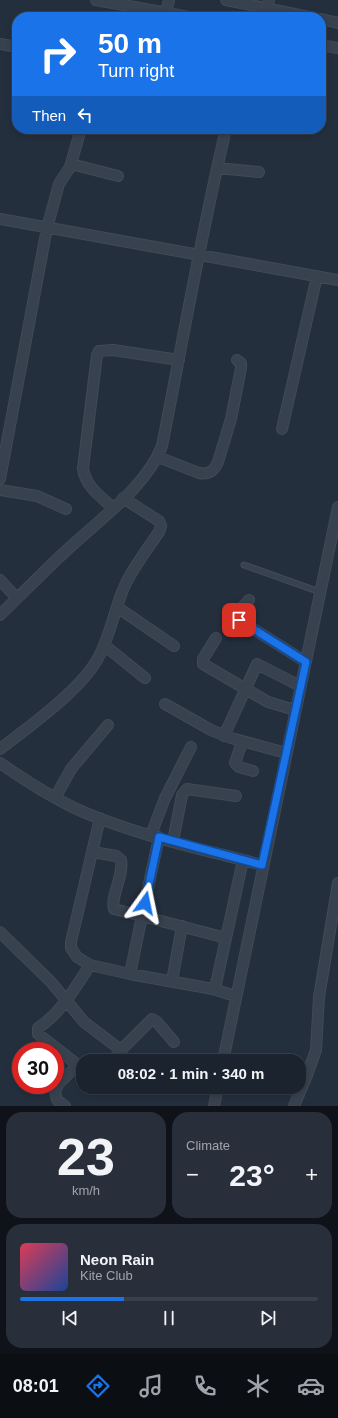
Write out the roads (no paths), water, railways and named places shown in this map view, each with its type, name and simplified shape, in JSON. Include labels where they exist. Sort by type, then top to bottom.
[{"type":"street","points":[[96,0],[166,12],[169,0]]},
{"type":"street","points":[[226,0],[283,12]]},
{"type":"street","points":[[326,21],[338,23]]},
{"type":"street","points":[[0,44],[12,46]]},
{"type":"street","points":[[326,46],[338,48]]},
{"type":"street","points":[[0,479],[47,228],[59,184],[71,164],[80,134]]},
{"type":"street","points":[[0,614],[123,498],[148,472],[158,456],[162,446],[199,254],[225,134]]},
{"type":"street","points":[[71,164],[118,176]]},
{"type":"street","points":[[217,168],[259,172]]},
{"type":"street","points":[[0,219],[338,280]]},
{"type":"street","points":[[282,429],[317,276]]},
{"type":"street","points":[[113,508],[88,484],[84,473],[91,392],[97,355],[99,351],[113,350],[179,360]]},
{"type":"street","points":[[158,456],[200,473],[206,474],[215,469],[231,419],[241,368],[241,363],[237,360]]},
{"type":"street","points":[[0,490],[37,496],[66,509]]},
{"type":"street","points":[[0,748],[34,723],[85,676],[97,661],[127,582],[159,532],[161,526],[159,521],[123,498]]},
{"type":"street","points":[[224,1054],[262,865],[338,507]]},
{"type":"street","points":[[0,580],[17,598]]},
{"type":"street","points":[[249,600],[240,610],[239,620],[306,662]]},
{"type":"street","points":[[117,607],[174,646]]},
{"type":"street","points":[[216,638],[203,659],[203,664],[268,702],[295,710]]},
{"type":"street","points":[[104,645],[145,678]]},
{"type":"street","points":[[224,736],[257,664],[300,686]]},
{"type":"street","points":[[164,704],[224,736],[286,753]]},
{"type":"street","points":[[55,798],[71,769],[108,725]]},
{"type":"street","points":[[242,742],[235,763],[239,767],[253,771]]},
{"type":"street","points":[[130,974],[142,916],[155,836],[165,798],[191,747]]},
{"type":"street","points":[[0,763],[55,798],[100,818],[155,836],[262,865]]},
{"type":"street","points":[[173,841],[182,795],[188,789],[236,796]]},
{"type":"street","points":[[100,818],[71,942],[71,948],[77,957],[90,965],[213,989],[235,996]]},
{"type":"street","points":[[93,852],[120,858],[122,871],[113,908],[116,911],[142,916],[226,938]]},
{"type":"street","points":[[213,989],[216,984],[243,860]]},
{"type":"street","points":[[294,1106],[316,1050],[319,997],[338,882]]},
{"type":"street","points":[[172,981],[182,926]]},
{"type":"street","points":[[0,932],[31,960],[84,1022],[121,1050]]},
{"type":"street","points":[[76,1064],[38,1034],[37,1031],[38,1028],[54,1015],[66,1001],[90,965]]},
{"type":"street","points":[[118,1054],[152,1019],[156,1020],[174,1042]]},
{"type":"street","points":[[65,1106],[57,1100],[54,1091],[59,1083],[76,1070]]},
{"type":"street","points":[[214,1106],[217,1094]]},
{"type":"lane","points":[[244,565],[320,592]]}]
